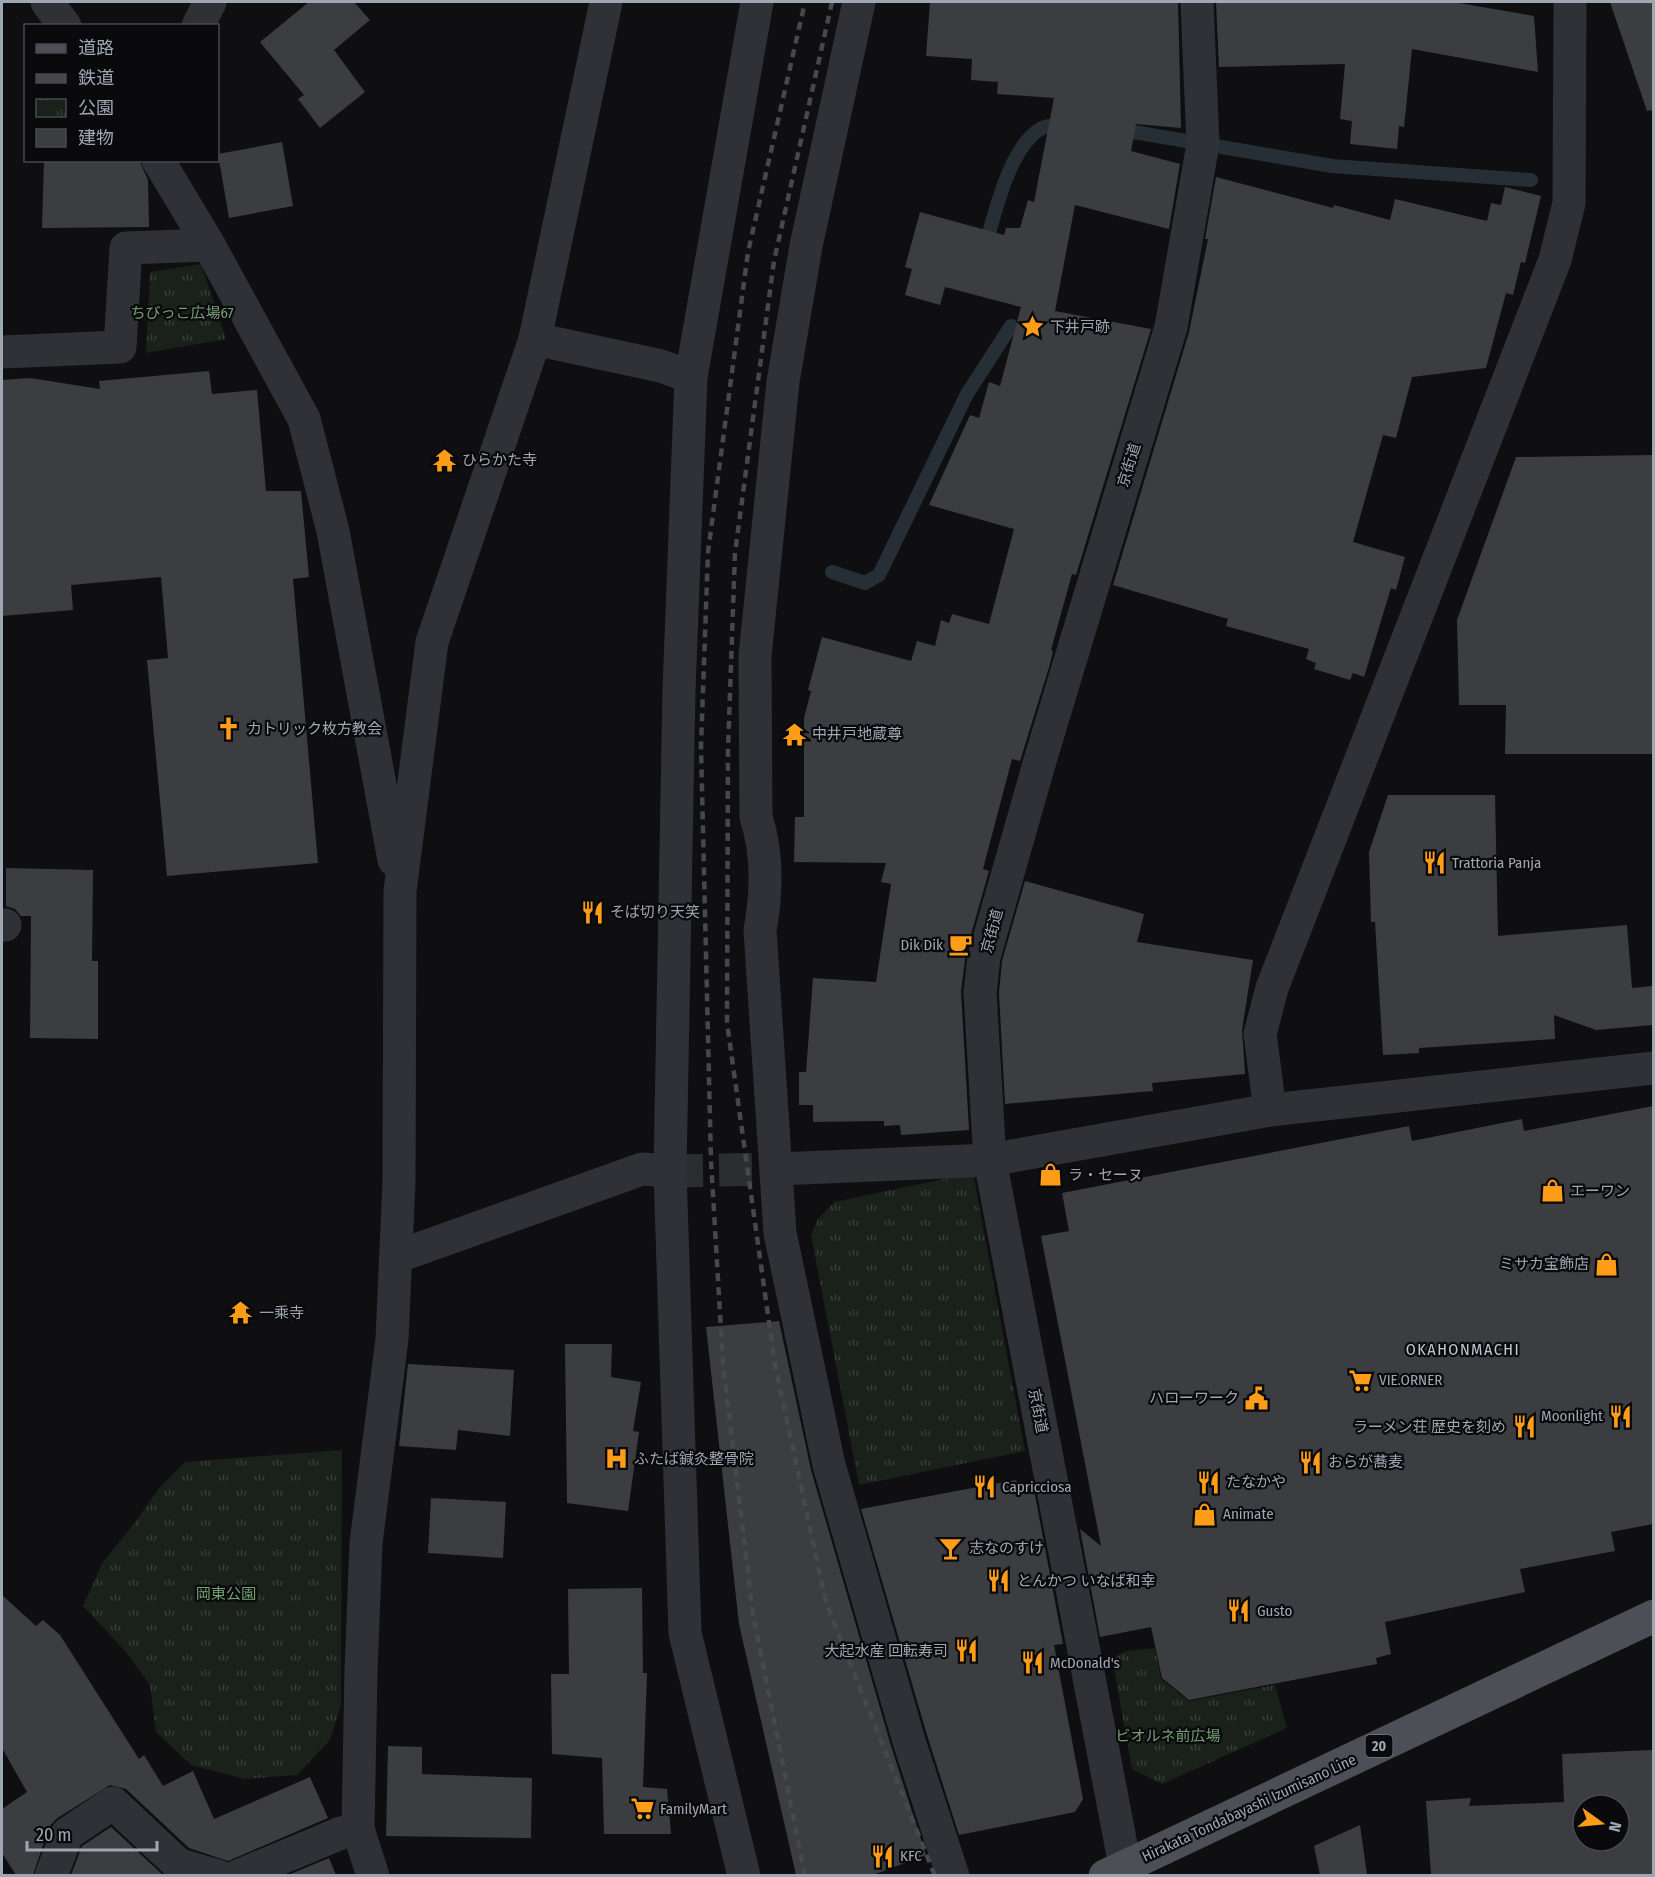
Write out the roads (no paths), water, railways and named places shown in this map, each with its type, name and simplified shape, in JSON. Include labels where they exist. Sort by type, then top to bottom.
[{"type":"main road","name":"Hirakata Tondabayashi Izumisano Line","points":[[1119,1873],[1653,1616]]},
{"type":"street","points":[[47,2],[64,24]]},
{"type":"street","points":[[199,24],[210,2]]},
{"type":"street","points":[[373,1875],[358,1829],[366,1543],[392,1339],[396,1257],[399,1182],[400,891],[432,642],[535,339],[606,2]]},
{"type":"street","points":[[744,1875],[685,1633],[670,1171],[679,690],[692,377],[757,2]]},
{"type":"street","points":[[859,2],[806,246],[783,382],[755,656],[756,817],[764,841],[765,899],[760,930],[778,1169],[780,1233],[829,1465],[909,1741],[953,1875]]},
{"type":"street","name":"京街道","points":[[1119,1873],[990,1160],[980,993],[984,957],[1080,627],[1171,327],[1203,144],[1197,2]]},
{"type":"street","points":[[1270,1110],[1260,1034],[1272,988],[1555,260],[1569,203],[1570,2]]},
{"type":"street","points":[[159,162],[209,245],[304,419],[333,531],[400,891]]},
{"type":"street","points":[[2,352],[120,347],[126,248],[209,245]]},
{"type":"street","points":[[535,339],[661,366],[692,377]]},
{"type":"street","points":[[778,1169],[990,1160],[1270,1110],[1653,1068]]},
{"type":"street","points":[[396,1257],[642,1169],[670,1171]]},
{"type":"street","points":[[51,1875],[67,1834],[113,1803],[179,1865],[218,1875]]},
{"type":"street","points":[[238,1875],[341,1833],[358,1829]]},
{"type":"waterway","points":[[985,247],[1005,182],[1021,150],[1030,137],[1042,128],[1065,125]]},
{"type":"waterway","points":[[1116,129],[1332,166],[1531,180]]},
{"type":"waterway","points":[[832,572],[865,583],[879,575],[967,394],[1011,326]]},
{"type":"tunnel","points":[[670,1171],[778,1169]]},
{"type":"railway","points":[[805,2],[748,252],[708,552],[701,747],[711,1161],[723,1364],[753,1615],[805,1876]]},
{"type":"railway","points":[[832,2],[774,261],[735,553],[728,750],[727,1023],[775,1365],[826,1603],[935,1876]]},
{"type":"place","name":"下井戸跡","points":[[1032,327]]},
{"type":"place","name":"ひらかた寺","points":[[444,460]]},
{"type":"place","name":"カトリック枚方教会","points":[[229,729]]},
{"type":"place","name":"中井戸地蔵尊","points":[[794,734]]},
{"type":"place","name":"Trattoria Panja","points":[[1434,863]]},
{"type":"place","name":"そば切り天笑","points":[[592,912]]},
{"type":"place","name":"Dik Dik","points":[[961,945]]},
{"type":"place","name":"ラ・セーヌ","points":[[1050,1175]]},
{"type":"place","name":"エーワン","points":[[1552,1191]]},
{"type":"place","name":"ミサカ宝飾店","points":[[1607,1264]]},
{"type":"place","name":"一乘寺","points":[[241,1313]]},
{"type":"place","name":"VIE.ORNER","points":[[1361,1380]]},
{"type":"place","name":"ハローワーク","points":[[1257,1398]]},
{"type":"place","name":"Moonlight","points":[[1621,1416]]},
{"type":"place","name":"ラーメン荘 歴史を刻め","points":[[1524,1427]]},
{"type":"place","name":"ふたば鍼灸整骨院","points":[[616,1459]]},
{"type":"place","name":"おらが蕎麦","points":[[1310,1462]]},
{"type":"place","name":"たなかや","points":[[1208,1482]]},
{"type":"place","name":"Capricciosa","points":[[984,1487]]},
{"type":"place","name":"Animate","points":[[1205,1514]]},
{"type":"place","name":"志なのすけ","points":[[951,1548]]},
{"type":"place","name":"とんかつ いなば和幸","points":[[999,1581]]},
{"type":"place","name":"Gusto","points":[[1239,1611]]},
{"type":"place","name":"大起水産 回転寿司","points":[[966,1651]]},
{"type":"place","name":"McDonald's","points":[[1032,1663]]},
{"type":"place","name":"FamilyMart","points":[[642,1809]]},
{"type":"place","name":"KFC","points":[[882,1856]]},
{"type":"district","name":"OKAHONMACHI","points":[[1463,1349]]},
{"type":"park label","name":"ちびっこ広場67","points":[[182,313]]},
{"type":"park label","name":"岡東公園","points":[[226,1594]]},
{"type":"park label","name":"ビオルネ前広場","points":[[1168,1736]]}]
